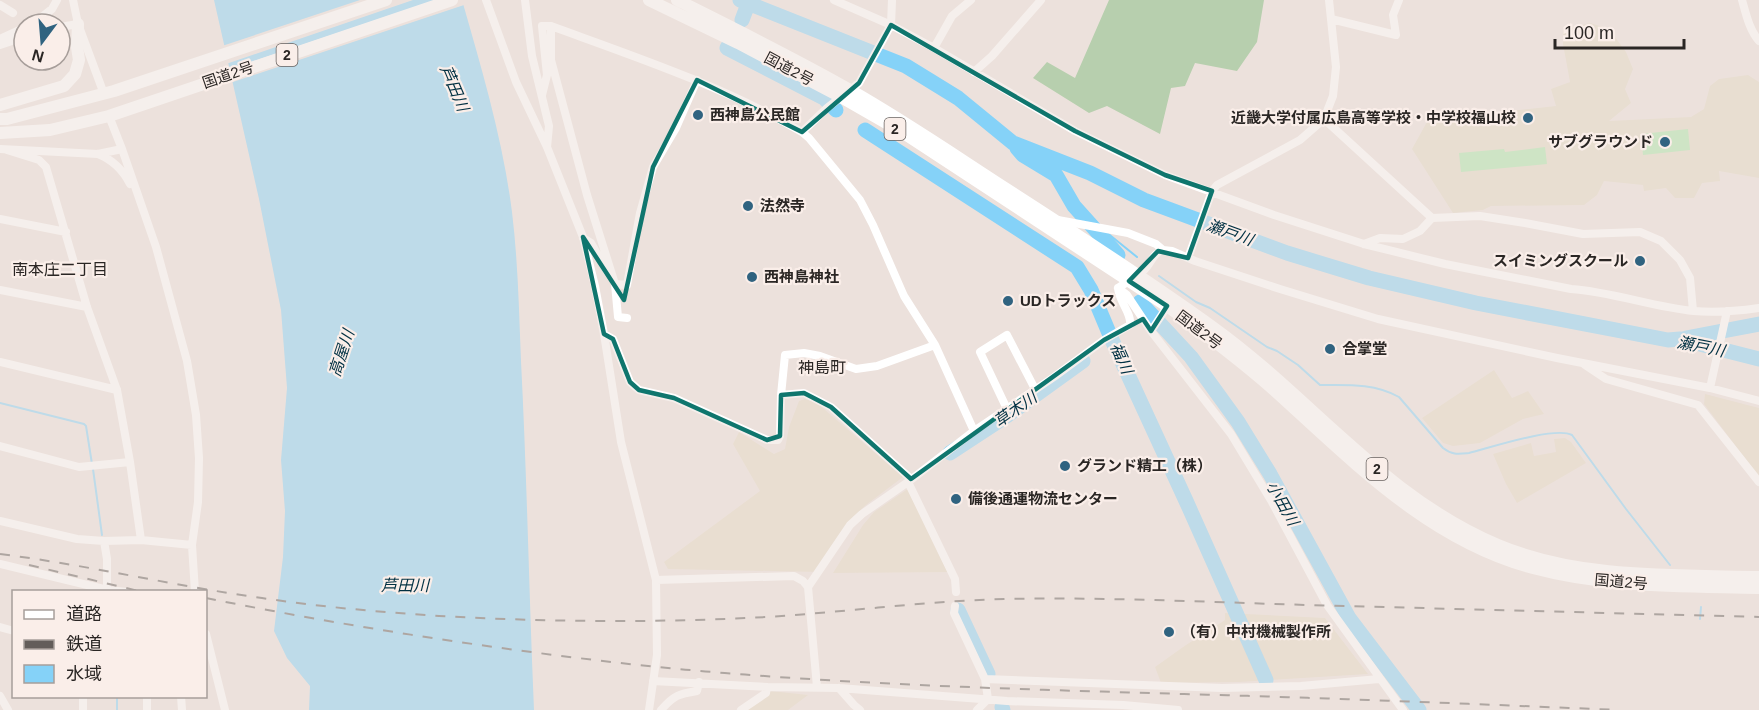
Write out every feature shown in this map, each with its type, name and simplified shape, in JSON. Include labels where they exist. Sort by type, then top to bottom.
[{"type":"highway","name":"国道2号","points":[[0,119],[109,93],[386,0]]},
{"type":"highway","name":"国道2号","points":[[0,133],[50,130],[108,116],[452,0]]},
{"type":"highway","name":"国道2号","points":[[649,0],[843,96],[902,121],[1054,220],[1244,364],[1385,489],[1433,524],[1473,546],[1524,565],[1569,576],[1618,583],[1759,588]]},
{"type":"highway","name":"国道2号","points":[[677,0],[843,96],[1133,278]]},
{"type":"highway","points":[[0,105],[64,86],[75,74],[79,60],[78,24]]},
{"type":"highway","name":"国道2号","points":[[1166,307],[1250,356],[1375,468],[1409,495],[1439,515],[1478,536],[1517,552],[1572,566],[1624,573],[1759,577]]},
{"type":"street","points":[[48,12],[57,0]]},
{"type":"street","points":[[73,0],[78,24],[109,93]]},
{"type":"street","points":[[486,0],[516,82],[547,147],[583,237],[604,334],[621,442],[656,580],[657,655],[650,710]]},
{"type":"street","points":[[525,0],[532,56],[549,126],[547,147]]},
{"type":"street","points":[[834,0],[934,48],[1075,131],[1165,175],[1274,215],[1364,244],[1571,289],[1589,290],[1693,311],[1727,314],[1759,308]]},
{"type":"street","points":[[802,132],[843,96],[890,27],[892,0]]},
{"type":"street","points":[[934,48],[952,16],[971,0]]},
{"type":"street","points":[[974,72],[992,56],[1041,0]]},
{"type":"street","points":[[1189,253],[1211,193],[1217,184],[1300,140],[1324,119],[1333,96],[1336,67],[1329,0]]},
{"type":"street","points":[[1330,19],[1396,35],[1393,15],[1399,0]]},
{"type":"street","points":[[1742,0],[1749,24],[1759,41]]},
{"type":"street","points":[[72,25],[78,24]]},
{"type":"street","points":[[541,98],[547,75],[542,26],[551,26],[697,80],[770,113],[802,132],[854,189],[861,200],[904,296],[934,345],[974,431]]},
{"type":"street","points":[[551,26],[551,60],[557,86],[587,195],[615,284],[618,317],[627,318]]},
{"type":"street","points":[[615,284],[627,285],[640,213],[653,167],[676,128],[697,80]]},
{"type":"street","points":[[108,116],[156,247],[187,361],[196,415],[198,502],[192,545],[195,590]]},
{"type":"street","points":[[1324,119],[1432,218],[1480,216],[1583,234],[1640,232],[1661,241],[1680,261],[1690,278],[1693,311]]},
{"type":"street","points":[[4,149],[98,154],[122,149]]},
{"type":"street","points":[[4,149],[39,160],[45,167],[87,307],[117,390],[141,540]]},
{"type":"street","points":[[98,154],[112,161],[125,175],[142,205]]},
{"type":"street","points":[[1364,244],[1380,238],[1403,239],[1420,231],[1432,218]]},
{"type":"street","points":[[0,219],[66,232]]},
{"type":"street","points":[[1054,220],[1128,232],[1156,244],[1163,250]]},
{"type":"street","points":[[583,237],[591,243],[615,284]]},
{"type":"street","points":[[1118,288],[1145,270],[1158,251],[1189,253],[1280,290],[1378,319],[1579,362],[1711,385],[1759,401]]},
{"type":"street","points":[[1118,288],[1127,295],[1231,434],[1272,502],[1327,605],[1403,710]]},
{"type":"street","points":[[808,587],[850,525],[862,514],[974,431],[1104,340],[1130,325],[1131,321],[1118,295],[1118,288]]},
{"type":"street","points":[[0,290],[87,307]]},
{"type":"street","points":[[1152,329],[1166,307]]},
{"type":"street","points":[[1711,385],[1727,314]]},
{"type":"street","points":[[604,334],[613,339],[630,382],[639,390],[674,398],[767,440],[778,440],[780,436],[785,355],[812,354],[856,369],[877,366],[934,345]]},
{"type":"street","points":[[1007,409],[980,352],[1007,335],[1035,389]]},
{"type":"street","points":[[0,362],[117,390]]},
{"type":"street","points":[[1579,362],[1606,379],[1698,405],[1759,482]]},
{"type":"street","points":[[781,395],[804,393],[831,406],[910,480],[955,579],[956,592]]},
{"type":"street","points":[[0,446],[79,467],[130,462]]},
{"type":"street","points":[[0,521],[77,539],[141,540],[192,545]]},
{"type":"street","points":[[104,541],[107,559],[107,590]]},
{"type":"street","points":[[0,564],[103,590]]},
{"type":"street","points":[[656,580],[794,576],[803,581],[808,587],[818,687]]},
{"type":"street","points":[[955,606],[954,613],[985,679],[988,699]]},
{"type":"street","points":[[207,638],[225,710]]},
{"type":"street","points":[[985,679],[1222,688],[1301,686],[1379,679]]},
{"type":"street","points":[[653,681],[839,688],[988,699],[1009,706],[1178,710]]},
{"type":"street","points":[[661,710],[670,699],[698,691],[699,682]]},
{"type":"street","points":[[741,710],[766,693],[767,687]]},
{"type":"street","points":[[839,688],[854,708]]},
{"type":"street","points":[[977,710],[988,699]]},
{"type":"highlighted area","points":[[891,25],[1075,131],[1165,175],[1212,191],[1188,258],[1158,251],[1129,281],[1167,306],[1151,331],[1143,319],[1104,340],[911,479],[831,407],[804,393],[781,395],[780,436],[767,440],[674,398],[639,390],[630,382],[613,339],[604,334],[583,237],[624,300],[653,167],[697,80],[802,132],[859,83]]},
{"type":"shaded area","name":"近畿大学付属広島高等学校・中学校福山校","points":[[1590,23],[1609,29],[1626,52],[1633,69],[1625,89],[1631,103],[1609,121],[1691,117],[1704,109],[1710,86],[1719,79],[1748,75],[1759,82],[1759,178],[1719,171],[1720,181],[1702,183],[1694,198],[1675,198],[1666,188],[1644,191],[1643,185],[1604,181],[1597,195],[1584,205],[1491,206],[1483,210],[1453,213],[1412,149],[1428,120],[1556,106],[1551,89],[1570,82],[1563,44],[1563,30]]},
{"type":"shaded area","points":[[1494,370],[1512,398],[1528,391],[1544,414],[1523,419],[1480,443],[1453,446],[1443,443],[1422,418]]},
{"type":"shaded area","points":[[1705,394],[1759,408],[1759,477],[1704,404]]},
{"type":"shaded area","points":[[805,399],[817,403],[903,477],[853,517],[819,572],[668,569],[664,562],[760,491],[733,444],[739,432],[774,454],[785,449],[789,427],[799,401]]},
{"type":"shaded area","points":[[1565,438],[1571,442],[1586,463],[1517,503],[1493,454],[1531,443],[1534,456],[1556,452],[1554,439]]},
{"type":"shaded area","points":[[912,486],[954,572],[833,573],[863,525],[874,512]]},
{"type":"shaded area","points":[[1225,613],[1325,618],[1368,674],[1239,682],[1161,683],[1155,667],[1225,620]]},
{"type":"shaded area","points":[[771,691],[808,695],[788,710],[746,710]]},
{"type":"green space","points":[[1109,0],[1264,0],[1257,42],[1237,71],[1195,63],[1185,86],[1171,88],[1160,134],[1107,106],[1089,113],[1033,78],[1047,62],[1075,78]]},
{"type":"green space","name":"サブグラウンド","points":[[1688,129],[1690,150],[1643,155],[1641,134]]},
{"type":"green space","points":[[1545,147],[1547,164],[1461,172],[1459,153],[1504,149],[1505,152]]},
{"type":"water","name":"芦田川","points":[[214,0],[462,0],[497,132],[514,230],[534,710],[309,710],[310,686],[287,658],[274,631],[283,557],[285,511],[281,460],[287,388],[281,310],[259,199]]},
{"type":"pier","points":[[360,0],[413,0],[226,64],[222,46]]},
{"type":"pier","points":[[436,0],[465,0],[467,4],[230,83],[227,70]]},
{"type":"waterway","name":"瀬戸川","points":[[740,0],[906,66],[958,98],[1013,143],[1090,173],[1144,200],[1287,253],[1369,278],[1476,303],[1668,340],[1680,339],[1759,359]]},
{"type":"waterway","name":"福川","points":[[742,20],[748,4]]},
{"type":"waterway","name":"福川","points":[[729,45],[727,48],[824,98],[836,110]]},
{"type":"waterway","name":"福川","points":[[865,130],[1077,267],[1091,290],[1266,680]]},
{"type":"waterway","name":"小田川","points":[[1017,148],[1023,155],[1056,175],[1074,206],[1118,255]]},
{"type":"waterway","name":"小田川","points":[[1078,211],[1095,223]]},
{"type":"waterway","points":[[1106,232],[1137,257]]},
{"type":"waterway","points":[[1159,276],[1196,302],[1210,308],[1298,365],[1320,385],[1370,387],[1399,397],[1449,452],[1469,453],[1537,435],[1552,433],[1572,435],[1670,565]]},
{"type":"waterway","name":"小田川","points":[[1140,302],[1191,357],[1238,422],[1270,474],[1349,618],[1419,710]]},
{"type":"waterway","points":[[1686,338],[1759,324]]},
{"type":"waterway","name":"草木川","points":[[950,453],[1083,361]]},
{"type":"waterway","points":[[0,403],[84,424],[92,464]]},
{"type":"waterway","points":[[93,469],[102,535]]},
{"type":"waterway","points":[[1700,619],[1701,607]]},
{"type":"waterway","name":"草木川","points":[[958,610],[988,674]]},
{"type":"waterway","points":[[117,698],[117,710]]},
{"type":"railway","points":[[0,554],[306,604],[521,620],[726,619],[1005,599],[1156,600],[1759,617]]},
{"type":"railway","points":[[29,565],[135,590]]},
{"type":"railway","points":[[207,598],[374,629],[487,646],[600,661],[723,673],[986,688],[1619,710]]},
{"type":"place","name":"西神島公民館","points":[[698,115]]},
{"type":"place","name":"近畿大学付属広島高等学校・中学校福山校","points":[[1528,118]]},
{"type":"place","name":"サブグラウンド","points":[[1665,142]]},
{"type":"place","name":"法然寺","points":[[748,206]]},
{"type":"place","name":"スイミングスクール","points":[[1640,261]]},
{"type":"place","name":"西神島神社","points":[[752,277]]},
{"type":"place","name":"UDトラックス","points":[[1008,301]]},
{"type":"place","name":"合掌堂","points":[[1330,349]]},
{"type":"place","name":"グランド精工（株）","points":[[1065,466]]},
{"type":"place","name":"備後通運物流センター","points":[[956,499]]},
{"type":"place","name":"（有）中村機械製作所","points":[[1169,632]]},
{"type":"district","name":"南本庄二丁目","points":[[60,269]]},
{"type":"district","name":"神島町","points":[[822,367]]},
{"type":"water label","name":"高屋川","points":[[341,353]]}]
